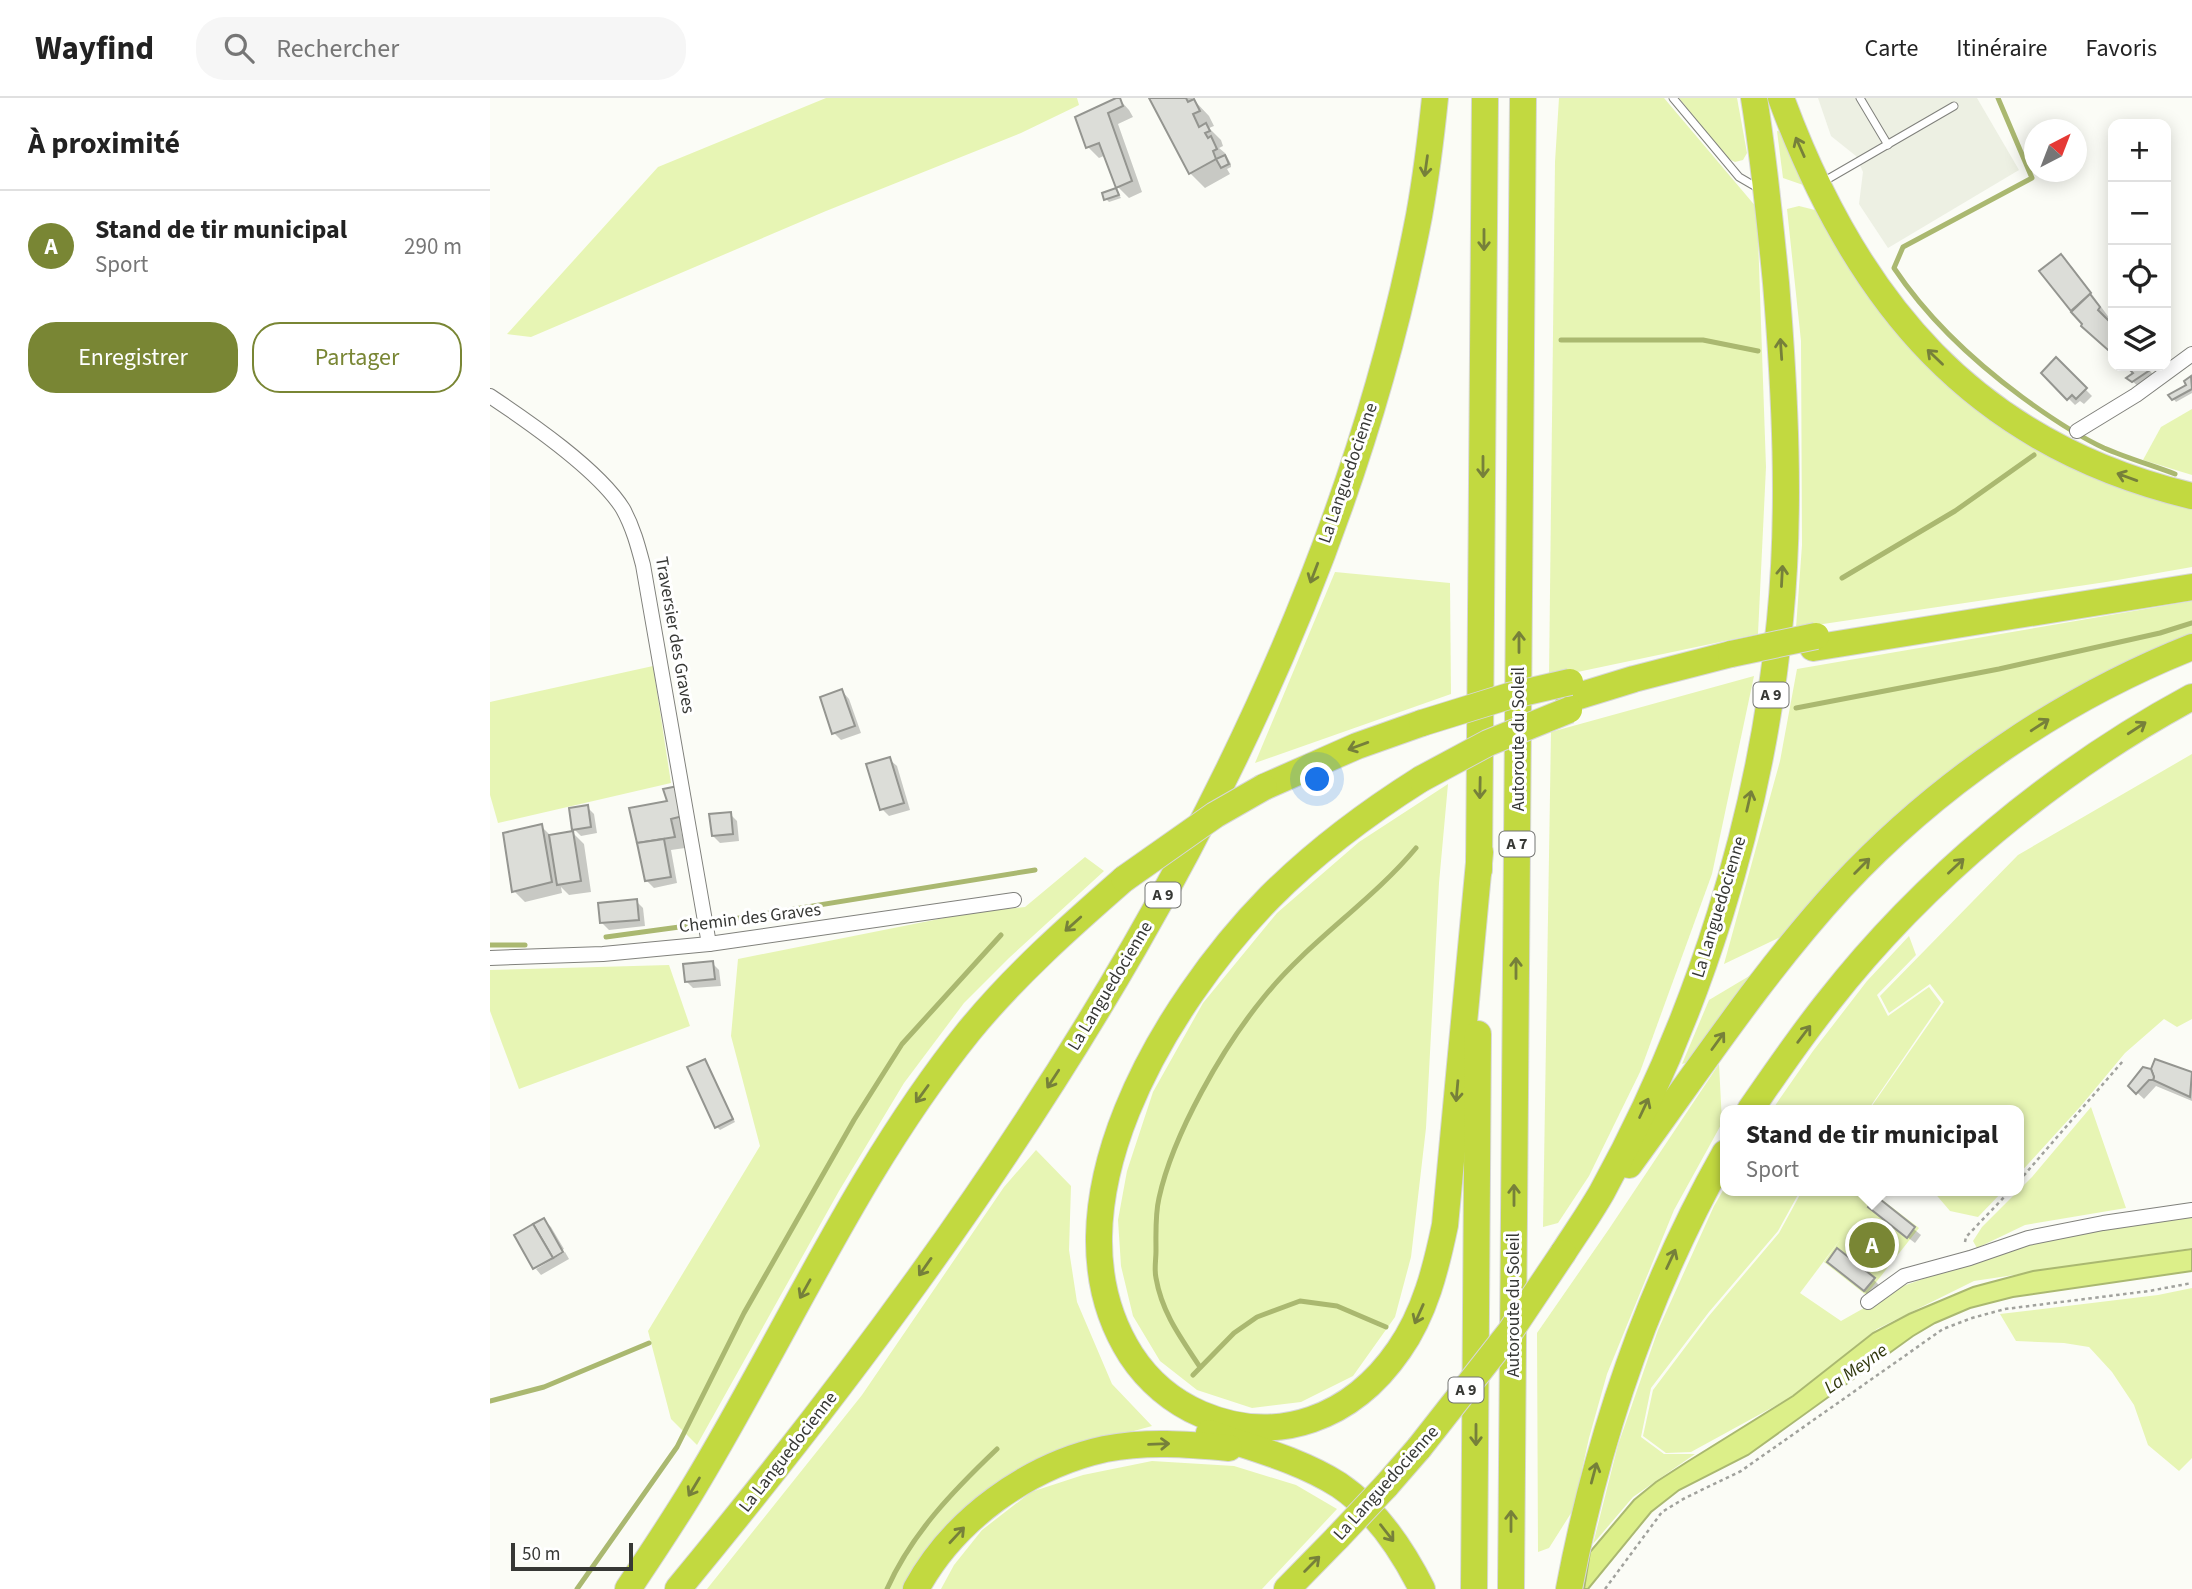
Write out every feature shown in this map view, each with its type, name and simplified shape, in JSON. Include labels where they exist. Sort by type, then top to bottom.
[{"type":"highway","name":"La Languedocienne","points":[[678,1589],[823,1408],[993,1171],[1097,1010],[1183,862],[1237,754],[1284,648],[1359,448],[1401,296],[1419,215],[1436,98]]},
{"type":"highway","name":"Autoroute du Soleil","points":[[1474,1589],[1485,98]]},
{"type":"highway","name":"Autoroute du Soleil","points":[[1511,1589],[1523,98]]},
{"type":"highway","name":"La Languedocienne","points":[[1287,1589],[1419,1448],[1510,1332],[1563,1253],[1601,1194],[1628,1141],[1691,998],[1717,922],[1738,849],[1770,703],[1780,616],[1785,441],[1781,350],[1767,197],[1754,98]]},
{"type":"highway","points":[[1781,98],[1817,186],[1847,244],[1892,310],[1953,374],[2025,429],[2063,449],[2136,480],[2192,496]]},
{"type":"highway","points":[[1422,1589],[1392,1538],[1355,1498],[1318,1474],[1178,1419],[1145,1393],[1118,1357],[1101,1323],[1088,1263],[1090,1213],[1098,1166],[1119,1101],[1140,1058],[1180,989],[1210,950],[1267,886],[1305,850],[1367,802],[1500,726],[1569,697],[1723,659],[2192,576]]},
{"type":"highway","points":[[1814,642],[2192,587]]},
{"type":"highway","points":[[1563,1253],[1773,967],[1816,915],[1868,860],[1930,804],[2006,747],[2098,692],[2192,646]]},
{"type":"highway","points":[[628,1589],[694,1487],[845,1217],[913,1108],[970,1030],[1036,958],[1124,879],[1192,830],[1264,787],[1357,746],[1509,696],[1569,697]]},
{"type":"highway","points":[[1754,1105],[1829,1001],[1877,944],[1978,846],[2087,761],[2154,717],[2192,696]]},
{"type":"highway","points":[[1421,773],[1325,847],[1247,922],[1206,971],[1180,1009],[1152,1057],[1127,1112],[1111,1159],[1103,1201],[1103,1279],[1116,1325],[1130,1353],[1160,1388],[1183,1406],[1209,1418],[1239,1426],[1267,1428],[1302,1423],[1332,1411],[1365,1389],[1390,1363],[1410,1332],[1422,1309],[1445,1225],[1480,852]]},
{"type":"highway","points":[[1569,1589],[1594,1474],[1640,1329],[1699,1198],[1720,1162]]},
{"type":"highway","points":[[916,1589],[937,1557],[979,1513],[1022,1482],[1052,1468],[1104,1450],[1162,1443],[1264,1452]]},
{"type":"street","points":[[2077,430],[2136,395],[2192,354]]},
{"type":"street","name":"Traversier des Graves","points":[[490,397],[516,414],[602,484],[622,508],[634,531],[643,565],[709,944]]},
{"type":"street","name":"Chemin des Graves","points":[[490,958],[603,954],[709,944],[1014,900]]},
{"type":"street","points":[[1868,1302],[1904,1276],[1970,1258],[2028,1238],[2103,1223],[2192,1210]]},
{"type":"lane","points":[[1673,98],[1738,177],[1755,186],[1767,197]]},
{"type":"lane","points":[[1860,98],[1888,145]]},
{"type":"lane","points":[[1817,186],[1954,106]]},
{"type":"path","points":[[2024,1175],[2123,1061]]},
{"type":"path","points":[[1970,1258],[1965,1250],[1966,1237],[2005,1196]]},
{"type":"path","points":[[1605,1589],[1662,1512],[1741,1471],[1943,1329],[2005,1309],[2192,1283]]},
{"type":"shaded area","points":[[826,98],[1077,98],[1079,105],[1021,133],[826,211],[531,337],[507,334],[658,167]]},
{"type":"shaded area","points":[[1559,98],[1664,98],[1757,208],[1766,467],[1758,634],[1549,678],[1555,162]]},
{"type":"shaded area","points":[[1679,98],[1737,98],[1747,153],[1743,160],[1735,162],[1727,158]]},
{"type":"shaded area","points":[[1818,98],[1977,98],[2019,170],[1888,248],[1859,204],[1863,172],[1856,156],[1831,136]]},
{"type":"shaded area","points":[[1777,131],[1783,132],[1806,186],[1783,178]]},
{"type":"shaded area","points":[[1799,206],[1819,211],[1954,385],[2192,503],[2192,567],[1796,628],[1802,545],[1801,341],[1787,209]]},
{"type":"shaded area","points":[[2192,409],[2192,475],[2143,460],[2161,427]]},
{"type":"shaded area","points":[[1335,572],[1450,583],[1451,694],[1255,763]]},
{"type":"shaded area","points":[[2192,601],[2192,637],[2041,715],[1793,931],[1724,964],[1780,761],[1797,669]]},
{"type":"shaded area","points":[[653,666],[671,783],[498,823],[490,795],[490,702]]},
{"type":"shaded area","points":[[1754,676],[1712,874],[1640,1072],[1589,1176],[1558,1223],[1543,1227],[1551,732]]},
{"type":"shaded area","points":[[2192,754],[2192,1019],[2177,1027],[2164,1019],[2125,1053],[2024,1169],[2024,1105],[1872,1105],[1944,1002],[1930,984],[1889,1013],[1880,996],[2018,855]]},
{"type":"shaded area","points":[[1448,784],[1439,883],[1426,1128],[1411,1257],[1395,1317],[1353,1376],[1301,1402],[1252,1408],[1197,1390],[1160,1361],[1133,1316],[1121,1266],[1118,1220],[1127,1171],[1153,1092],[1203,1003],[1277,913],[1359,842]]},
{"type":"shaded area","points":[[1085,857],[1104,871],[964,1003],[904,1083],[839,1191],[697,1445],[671,1419],[648,1331],[760,1146],[731,1036],[738,959],[974,912],[1025,907]]},
{"type":"shaded area","points":[[1909,936],[1916,955],[1877,995],[1888,1016],[1929,987],[1941,1003],[1871,1105],[1775,1105],[1813,1051],[1867,981]]},
{"type":"shaded area","points":[[669,965],[690,1026],[519,1089],[490,1011],[490,970]]},
{"type":"shaded area","points":[[1761,969],[1692,1061],[1682,1064],[1709,1000]]},
{"type":"shaded area","points":[[1719,1064],[1720,1127],[1674,1210],[1607,1374],[1573,1510],[1549,1548],[1538,1552],[1537,1333]]},
{"type":"shaded area","points":[[2091,1107],[2126,1208],[2025,1225],[1977,1248],[1973,1241],[1982,1227],[2013,1196],[2024,1196],[2024,1185]]},
{"type":"shaded area","points":[[1036,1150],[1071,1186],[1069,1250],[1077,1302],[1112,1384],[1152,1426],[1058,1452],[906,1589],[707,1589],[862,1395],[1004,1187]]},
{"type":"shaded area","points":[[1720,1196],[1797,1196],[1778,1231],[1709,1312],[1651,1388],[1641,1437],[1664,1454],[1695,1454],[1633,1497],[1593,1544],[1618,1445],[1658,1330]]},
{"type":"shaded area","points":[[1799,1196],[1877,1196],[1919,1228],[1866,1295],[1824,1262],[1842,1237],[1800,1293],[1841,1321],[1903,1286],[2022,1244],[2192,1216],[2192,1248],[1974,1281],[1877,1329],[1793,1396],[1691,1452],[1666,1453],[1643,1436],[1653,1390],[1708,1317],[1779,1233]]},
{"type":"shaded area","points":[[1937,1196],[1998,1196],[1978,1217],[1950,1211]]},
{"type":"shaded area","points":[[2192,1288],[2192,1458],[2179,1471],[2148,1445],[2134,1405],[2112,1372],[2089,1347],[2016,1341],[2000,1314],[2158,1295]]},
{"type":"shaded area","points":[[1152,1461],[1234,1466],[1296,1485],[1337,1509],[1262,1589],[941,1589],[954,1565],[982,1530],[1031,1492],[1083,1475]]},
{"type":"water","name":"La Meyne","points":[[2192,1249],[2192,1271],[2013,1297],[1970,1308],[1935,1323],[1748,1455],[1679,1490],[1651,1512],[1588,1589],[1584,1589],[1590,1552],[1634,1500],[1656,1482],[1793,1396],[1873,1333],[1909,1314],[1973,1287],[2033,1271]]},
{"type":"building","points":[[1120,98],[1123,106],[1108,113],[1132,181],[1116,188],[1099,143],[1086,148],[1075,117]]},
{"type":"building","points":[[1149,98],[1186,98],[1188,102],[1194,99],[1200,111],[1193,114],[1199,127],[1206,123],[1210,131],[1205,133],[1208,138],[1211,136],[1217,149],[1213,151],[1216,159],[1189,174]]},
{"type":"building","points":[[1225,155],[1229,164],[1221,168],[1216,159]]},
{"type":"building","points":[[1116,188],[1119,195],[1104,200],[1102,193]]},
{"type":"building","points":[[2061,254],[2091,293],[2071,311],[2039,271]]},
{"type":"building","points":[[2090,294],[2100,307],[2098,310],[2108,320],[2108,350],[2081,326],[2071,312]]},
{"type":"building","points":[[2056,357],[2087,388],[2076,399],[2072,395],[2067,400],[2041,373]]},
{"type":"building","points":[[2131,371],[2148,371],[2132,382],[2126,378],[2133,373]]},
{"type":"building","points":[[2191,376],[2192,389],[2172,400],[2168,395],[2186,385],[2184,381]]},
{"type":"building","points":[[842,689],[855,726],[832,734],[820,697]]},
{"type":"building","points":[[890,757],[904,803],[880,810],[866,764]]},
{"type":"building","points":[[678,786],[683,816],[671,819],[675,837],[637,843],[629,808],[667,801],[663,789]]},
{"type":"building","points":[[588,805],[591,827],[572,830],[569,808]]},
{"type":"building","points":[[731,812],[733,834],[712,836],[709,814]]},
{"type":"building","points":[[542,824],[552,882],[512,892],[503,833]]},
{"type":"building","points":[[573,831],[581,881],[557,885],[549,835]]},
{"type":"building","points":[[664,839],[671,877],[645,881],[637,843]]},
{"type":"building","points":[[637,899],[639,920],[600,923],[598,903]]},
{"type":"building","points":[[713,961],[715,979],[685,982],[683,964]]},
{"type":"building","points":[[705,1059],[733,1119],[715,1128],[687,1067]]},
{"type":"building","points":[[2155,1059],[2192,1072],[2190,1097],[2153,1080],[2151,1069]]},
{"type":"building","points":[[2143,1067],[2151,1069],[2154,1077],[2136,1094],[2128,1086]]},
{"type":"building","points":[[1876,1196],[1915,1227],[1907,1238],[1868,1207]]},
{"type":"building","points":[[544,1218],[563,1252],[553,1258],[533,1224]]},
{"type":"building","points":[[533,1224],[553,1258],[533,1269],[514,1235]]},
{"type":"building","points":[[1837,1248],[1875,1278],[1864,1291],[1827,1262]]},
{"type":"waterway","points":[[1998,98],[2032,178],[1903,247],[1894,268],[1921,304],[1952,338],[2022,397],[2093,443],[2175,474]]},
{"type":"waterway","points":[[1561,340],[1703,340],[1758,351]]},
{"type":"waterway","points":[[1842,578],[1955,511],[2034,455]]},
{"type":"waterway","points":[[1796,708],[1999,669],[2160,633],[2192,623]]},
{"type":"waterway","points":[[1200,1367],[1168,1314],[1155,1275],[1158,1204],[1176,1147],[1216,1066],[1264,997],[1300,958],[1380,886],[1416,848]]},
{"type":"waterway","points":[[721,921],[1035,870]]},
{"type":"waterway","points":[[606,937],[694,925]]},
{"type":"waterway","points":[[577,1589],[677,1447],[744,1313],[854,1120],[902,1044],[1001,935]]},
{"type":"waterway","points":[[490,945],[525,945]]},
{"type":"waterway","points":[[1193,1375],[1234,1333],[1257,1317],[1300,1301],[1337,1306],[1386,1327]]},
{"type":"waterway","points":[[490,1401],[544,1387],[649,1343]]},
{"type":"waterway","points":[[887,1589],[921,1531],[949,1497],[997,1449]]},
{"type":"place","name":"Stand de tir municipal","points":[[1872,1245]]}]
